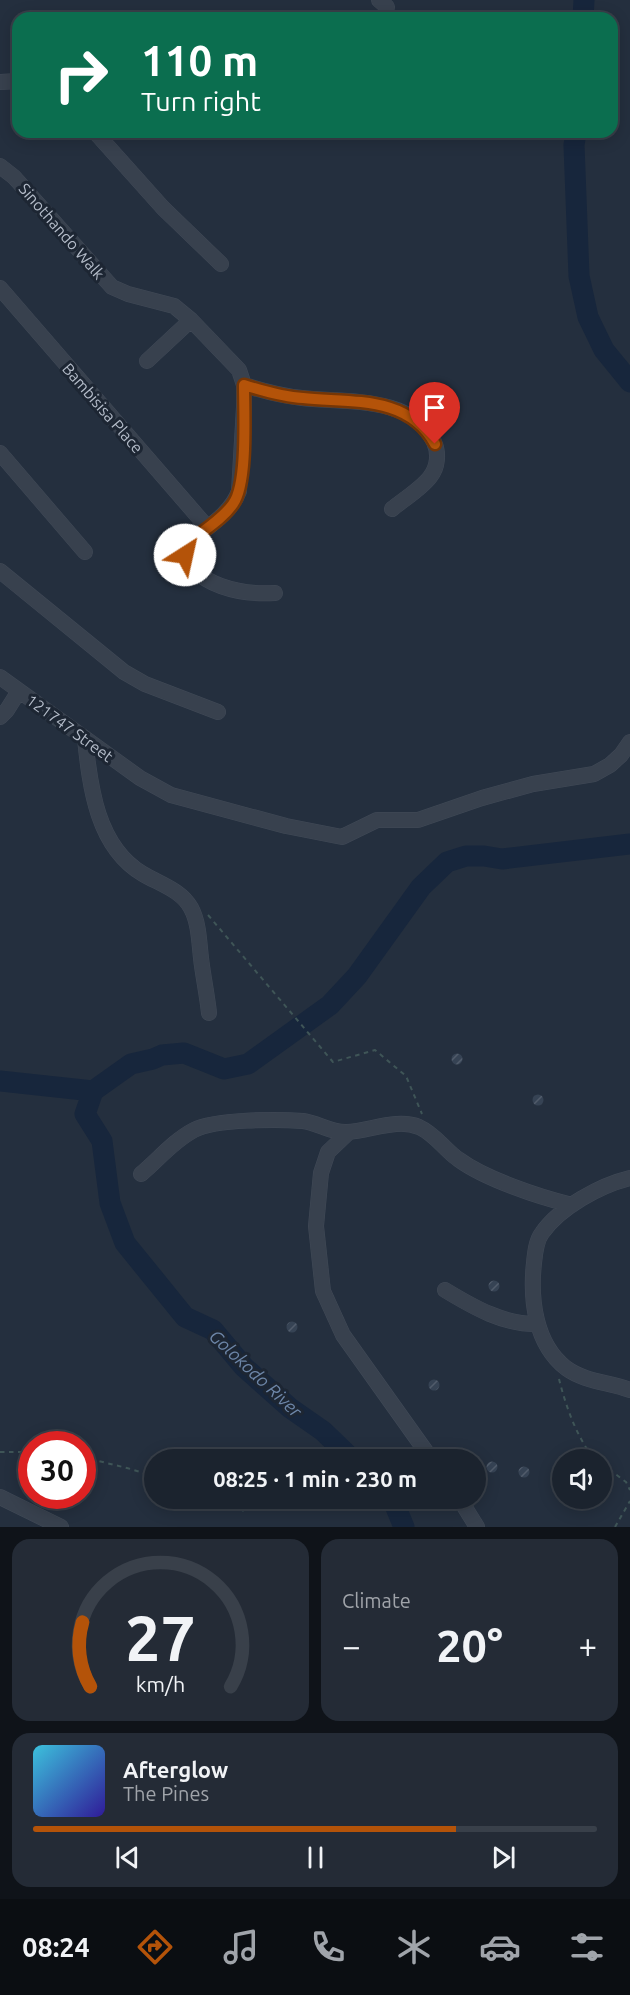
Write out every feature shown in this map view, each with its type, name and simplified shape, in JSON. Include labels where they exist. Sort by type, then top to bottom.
[{"type":"street","points":[[99,138],[163,208],[221,264]]},
{"type":"street","name":"Sinothando Walk","points":[[0,166],[14,177],[112,287],[128,294],[174,306],[233,363],[244,385]]},
{"type":"street","name":"Bambisisa Place","points":[[0,288],[207,527]]},
{"type":"street","points":[[147,361],[191,320]]},
{"type":"street","points":[[275,593],[242,592],[206,579],[194,569],[184,550],[229,509],[240,491],[244,385],[300,398],[371,403],[392,408],[421,424],[435,444],[438,457],[436,467],[430,477],[392,509]]},
{"type":"street","points":[[0,453],[85,552]]},
{"type":"street","points":[[0,571],[124,672],[145,684],[218,712]]},
{"type":"street","name":"121747 Street","points":[[0,677],[140,778],[171,795],[286,826],[342,837],[377,820],[418,820],[482,798],[533,784],[594,774],[610,765],[630,742]]},
{"type":"street","points":[[0,717],[19,691]]},
{"type":"street","points":[[85,739],[90,785],[111,842],[129,864],[180,894],[191,908],[198,934],[209,1012]]},
{"type":"street","points":[[141,1174],[183,1137],[204,1126],[226,1123],[301,1121],[333,1131],[349,1132],[397,1125],[420,1128],[457,1159],[473,1169],[547,1199],[572,1205]]},
{"type":"street","points":[[349,1132],[328,1152],[321,1173],[316,1226],[322,1291],[343,1335],[424,1449]]},
{"type":"street","points":[[630,1178],[600,1189],[572,1205],[550,1224],[537,1243],[532,1281],[533,1305],[538,1324],[554,1356],[566,1368],[577,1374],[630,1390]]},
{"type":"street","points":[[445,1290],[468,1304],[507,1320],[521,1324],[538,1324]]},
{"type":"street","points":[[0,1497],[61,1527]]},
{"type":"street","points":[[466,1509],[477,1527]]},
{"type":"path","points":[[205,911],[333,1062],[375,1050],[406,1076],[422,1115]]},
{"type":"path","points":[[554,1356],[560,1384],[587,1449]]},
{"type":"path","points":[[0,1452],[18,1452]]},
{"type":"path","points":[[96,1460],[144,1473]]},
{"type":"path","points":[[612,1472],[626,1482],[630,1490]]},
{"type":"path","points":[[615,1527],[630,1501]]},
{"type":"path","points":[[239,1509],[244,1511]]},
{"type":"building","points":[[457,1053],[463,1059],[457,1065],[451,1059]]},
{"type":"building","points":[[538,1094],[544,1100],[538,1106],[532,1100]]},
{"type":"building","points":[[494,1280],[500,1286],[494,1292],[488,1286]]},
{"type":"building","points":[[292,1321],[298,1327],[292,1333],[286,1327]]},
{"type":"building","points":[[434,1379],[440,1385],[434,1391],[428,1385]]},
{"type":"building","points":[[492,1461],[498,1467],[496,1471],[492,1473],[488,1471],[486,1467],[488,1463]]},
{"type":"building","points":[[524,1466],[530,1472],[524,1478],[518,1472]]},
{"type":"waterway","points":[[583,12],[584,0]]},
{"type":"waterway","points":[[575,138],[579,276],[588,317],[604,350],[630,382]]},
{"type":"waterway","points":[[0,1081],[93,1091],[131,1064],[162,1055],[184,1053],[224,1069],[248,1064],[330,1005],[357,976],[421,887],[447,862],[466,856],[502,859],[630,844]]},
{"type":"waterway","name":"Golokodo River","points":[[93,1091],[85,1114],[102,1141],[110,1203],[125,1243],[185,1317],[213,1330],[244,1367],[290,1408],[323,1431],[342,1449]]},
{"type":"waterway","name":"Golokodo River","points":[[397,1509],[404,1527]]},
{"type":"route","points":[[185,555],[184,550],[187,544],[229,509],[240,491],[244,385],[300,398],[371,403],[392,408],[421,424],[435,444]]}]
